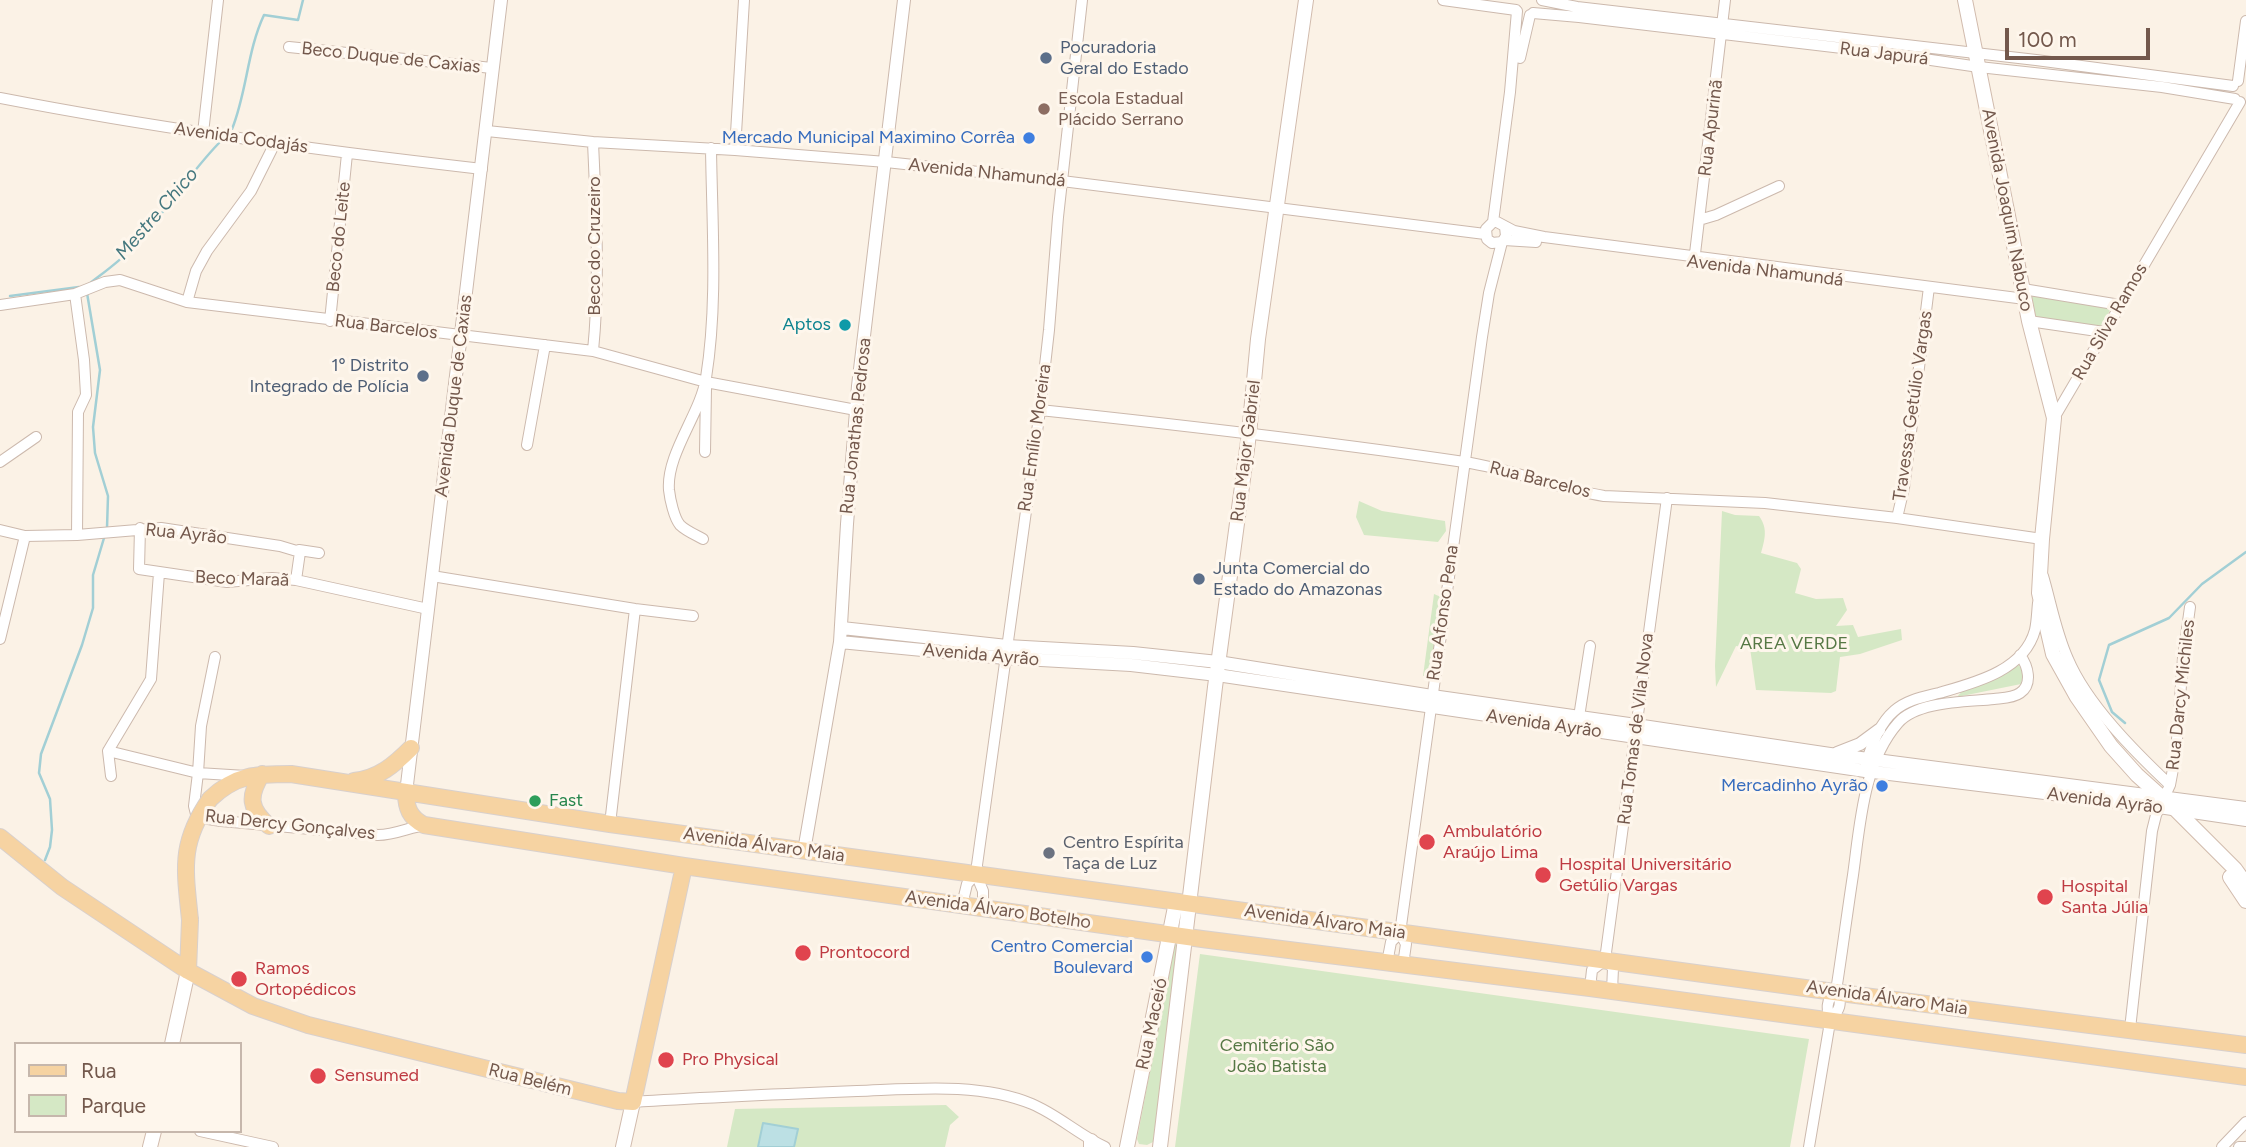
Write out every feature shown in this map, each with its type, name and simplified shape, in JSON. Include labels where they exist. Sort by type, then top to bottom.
[{"type":"main road","name":"Rua Major Gabriel","points":[[1183,902],[1250,434],[1258,340],[1306,0]]},
{"type":"main road","name":"Avenida Joaquim Nabuco","points":[[1965,0],[2026,304],[2054,418]]},
{"type":"main road","name":"Rua Silva Ramos","points":[[2054,418],[2039,593],[2053,654],[2077,697],[2111,746],[2137,775],[2164,797],[2235,869],[2246,884]]},
{"type":"main road","points":[[347,782],[383,772],[411,748]]},
{"type":"main road","name":"Avenida Álvaro Maia","points":[[255,775],[291,774],[804,851],[2246,1045]]},
{"type":"main road","points":[[172,1042],[188,971],[190,920],[185,866],[192,830],[210,799],[221,788],[255,775],[252,799],[254,808],[269,826]]},
{"type":"main road","points":[[406,793],[408,810],[413,818],[424,825]]},
{"type":"main road","name":"Avenida Álvaro Botelho","points":[[424,825],[684,866],[983,908],[1612,991]]},
{"type":"main road","name":"Rua Belém","points":[[0,837],[61,887],[188,971],[253,1006],[308,1025],[618,1101],[634,1102]]},
{"type":"main road","points":[[2219,854],[2222,868],[2246,901]]},
{"type":"main road","points":[[624,1147],[684,866]]},
{"type":"main road","name":"Rua Maceió","points":[[1160,1147],[1183,902]]},
{"type":"main road","name":"Rua Maceió","points":[[1127,1147],[1178,935]]},
{"type":"main road","name":"Avenida Álvaro Maia","points":[[1612,991],[2245,1077]]},
{"type":"street","points":[[203,133],[218,0]]},
{"type":"street","name":"Avenida Duque de Caxias","points":[[406,793],[501,0]]},
{"type":"street","points":[[735,150],[744,0]]},
{"type":"street","name":"Rua Jonathas Pedrosa","points":[[804,851],[842,628],[856,410],[904,0]]},
{"type":"street","name":"Rua Emílio Moreira","points":[[983,908],[983,891],[976,874],[1040,410],[1082,0]]},
{"type":"street","points":[[1443,0],[1516,7],[1500,224],[1507,232],[1495,239],[1486,229],[1500,224]]},
{"type":"street","points":[[1503,176],[1518,71],[1531,14],[1536,6],[1535,0]]},
{"type":"street","name":"Rua Japurá","points":[[1542,0],[1723,30]]},
{"type":"street","name":"Rua Apurinã","points":[[1694,259],[1726,0]]},
{"type":"street","name":"Rua Japurá","points":[[1516,7],[1523,15],[1723,30],[1977,60],[2240,101]]},
{"type":"street","points":[[2240,101],[2232,93],[2239,83],[2246,21]]},
{"type":"street","name":"Beco Duque de Caxias","points":[[289,47],[492,68]]},
{"type":"street","name":"Rua Japurá","points":[[1977,60],[2239,83]]},
{"type":"street","name":"Avenida Codajás","points":[[0,98],[275,144],[482,169]]},
{"type":"street","name":"Rua Silva Ramos","points":[[2054,418],[2240,101]]},
{"type":"street","name":"Avenida Nhamundá","points":[[487,131],[593,142],[886,162],[1277,207],[1495,239],[1694,259]]},
{"type":"street","name":"Beco do Cruzeiro","points":[[593,142],[598,247],[593,351]]},
{"type":"street","points":[[187,302],[196,271],[251,191],[275,144]]},
{"type":"street","points":[[705,452],[706,382],[713,289],[711,148]]},
{"type":"street","name":"Beco do Leite","points":[[330,321],[347,154]]},
{"type":"street","points":[[1699,220],[1779,186]]},
{"type":"street","name":"Avenida Nhamundá","points":[[1500,224],[1544,237],[2026,304],[2120,305]]},
{"type":"street","name":"Rua Afonso Pena","points":[[1395,964],[1391,942],[1400,933],[1495,239]]},
{"type":"street","name":"Rua Barcelos","points":[[0,305],[75,294],[105,282],[120,281],[187,302],[593,351],[706,382],[856,410]]},
{"type":"street","name":"Travessa Getúlio Vargas","points":[[1897,518],[1904,488],[1928,290]]},
{"type":"street","points":[[75,294],[86,395],[78,412],[77,536]]},
{"type":"street","name":"Avenida Nhamundá","points":[[2026,304],[2104,332]]},
{"type":"street","points":[[527,445],[545,345]]},
{"type":"street","points":[[703,539],[680,524],[671,502],[669,487],[680,444],[706,382]]},
{"type":"street","name":"Rua Barcelos","points":[[1040,410],[1464,462],[1508,470],[1580,492],[1625,497],[1765,503],[1897,518],[2042,539]]},
{"type":"street","points":[[0,462],[36,437]]},
{"type":"street","name":"Rua Tomas de Vila Nova","points":[[1590,988],[1592,970],[1605,960],[1667,498]]},
{"type":"street","name":"Beco Maraã","points":[[140,528],[139,569],[227,582],[272,578],[296,580],[428,609]]},
{"type":"street","name":"Rua Ayrão","points":[[0,530],[25,536],[77,536],[161,528],[319,553]]},
{"type":"street","points":[[0,639],[25,536]]},
{"type":"street","points":[[296,580],[299,551]]},
{"type":"street","name":"Rua Silva Ramos","points":[[2040,563],[2067,657],[2076,677],[2115,726],[2164,797]]},
{"type":"street","points":[[111,776],[108,751],[151,679],[159,573]]},
{"type":"street","points":[[432,576],[693,616]]},
{"type":"street","points":[[1830,754],[1851,749],[1879,730],[1893,712],[1904,704],[1981,680],[2004,668],[2020,655],[2035,630],[2039,593]]},
{"type":"street","name":"Rua Darcy Michiles","points":[[2130,1029],[2152,831],[2176,753],[2190,607]]},
{"type":"street","points":[[610,824],[635,609]]},
{"type":"street","name":"Avenida Ayrão","points":[[842,628],[1006,652]]},
{"type":"street","name":"Avenida Ayrão","points":[[840,642],[1132,659],[1218,668],[1870,766],[2065,790],[2164,797],[2246,808]]},
{"type":"street","points":[[1579,717],[1590,646]]},
{"type":"street","points":[[1870,766],[1898,722],[1910,713],[1944,704],[2010,697],[2022,692],[2028,682],[2028,675],[2020,655]]},
{"type":"street","points":[[198,773],[201,726],[215,657]]},
{"type":"street","name":"Avenida Ayrão","points":[[1432,702],[1579,717],[1635,731],[1830,754],[1870,766]]},
{"type":"street","points":[[1810,1147],[1830,1022],[1828,1003],[1836,991],[1863,806],[1879,730]]},
{"type":"street","points":[[108,751],[198,773],[255,775]]},
{"type":"street","name":"Rua Dercy Gonçalves","points":[[198,773],[194,806],[196,814],[202,818],[378,835],[392,835],[410,827],[424,825]]},
{"type":"street","name":"Avenida Ayrão","points":[[2176,810],[2246,820]]},
{"type":"street","name":"Rua Emílio Moreira","points":[[962,905],[967,884],[976,874]]},
{"type":"street","name":"Rua Tomas de Vila Nova","points":[[1605,960],[1613,968],[1612,991]]},
{"type":"street","name":"Rua Belém","points":[[634,1102],[774,1094],[954,1089],[990,1093],[1031,1103],[1091,1144],[1105,1147]]},
{"type":"street","points":[[2222,1147],[2246,1122]]},
{"type":"street","points":[[209,1133],[273,1147]]},
{"type":"street","points":[[2239,1147],[2245,1147]]},
{"type":"green space","points":[[2027,293],[2114,304],[2100,327],[2032,318]]},
{"type":"green space","points":[[1359,501],[1382,511],[1445,521],[1446,531],[1438,542],[1364,535],[1356,517]]},
{"type":"green space","name":"AREA VERDE","points":[[1722,511],[1735,515],[1759,516],[1765,529],[1761,553],[1797,563],[1801,569],[1795,593],[1816,599],[1843,598],[1847,610],[1836,626],[1853,625],[1858,637],[1901,629],[1902,640],[1860,654],[1840,657],[1836,691],[1831,693],[1756,690],[1750,648],[1736,646],[1716,687]]},
{"type":"green space","points":[[1434,594],[1441,597],[1432,676],[1423,676]]},
{"type":"green space","points":[[2017,662],[2024,674],[2021,684],[1957,697],[1964,689]]},
{"type":"green space","points":[[1175,940],[1179,940],[1153,1142],[1147,1145],[1139,1144],[1137,1139]]},
{"type":"green space","name":"Cemitério São João Batista","points":[[1200,954],[1809,1039],[1790,1147],[1175,1147]]},
{"type":"green space","points":[[946,1105],[959,1117],[950,1125],[945,1147],[727,1147],[735,1109]]},
{"type":"water","points":[[763,1123],[798,1129],[794,1147],[758,1147]]},
{"type":"waterway","name":"Mestre Chico","points":[[232,129],[264,15],[298,20],[303,0]]},
{"type":"waterway","name":"Mestre Chico","points":[[89,284],[131,249],[219,143]]},
{"type":"waterway","name":"Mestre Chico","points":[[10,296],[79,287]]},
{"type":"waterway","points":[[87,293],[100,370],[93,427],[95,453],[108,496],[107,528]]},
{"type":"waterway","points":[[45,860],[52,830],[50,799],[39,773],[41,754],[93,608],[93,575],[104,538]]},
{"type":"waterway","points":[[2125,723],[2112,712],[2099,680],[2109,645],[2169,618],[2202,584],[2246,552]]},
{"type":"place","name":"Pocuradoria Geral do Estado","points":[[1046,58]]},
{"type":"place","name":"Escola Estadual Plácido Serrano","points":[[1044,109]]},
{"type":"place","name":"Mercado Municipal Maximino Corrêa","points":[[1029,138]]},
{"type":"place","name":"Aptos","points":[[845,325]]},
{"type":"place","name":"1º Distrito Integrado de Polícia","points":[[423,376]]},
{"type":"place","name":"Junta Comercial do Estado do Amazonas","points":[[1199,579]]},
{"type":"place","name":"Mercadinho Ayrão","points":[[1882,786]]},
{"type":"place","name":"Fast","points":[[535,801]]},
{"type":"place","name":"Ambulatório Araújo Lima","points":[[1427,842]]},
{"type":"place","name":"Centro Espírita Taça de Luz","points":[[1049,853]]},
{"type":"place","name":"Hospital Universitário Getúlio Vargas","points":[[1543,875]]},
{"type":"place","name":"Hospital Santa Júlia","points":[[2045,897]]},
{"type":"place","name":"Prontocord","points":[[803,953]]},
{"type":"place","name":"Centro Comercial Boulevard","points":[[1147,957]]},
{"type":"place","name":"Ramos Ortopédicos","points":[[239,979]]},
{"type":"place","name":"Pro Physical","points":[[666,1060]]},
{"type":"place","name":"Sensumed","points":[[318,1076]]}]
